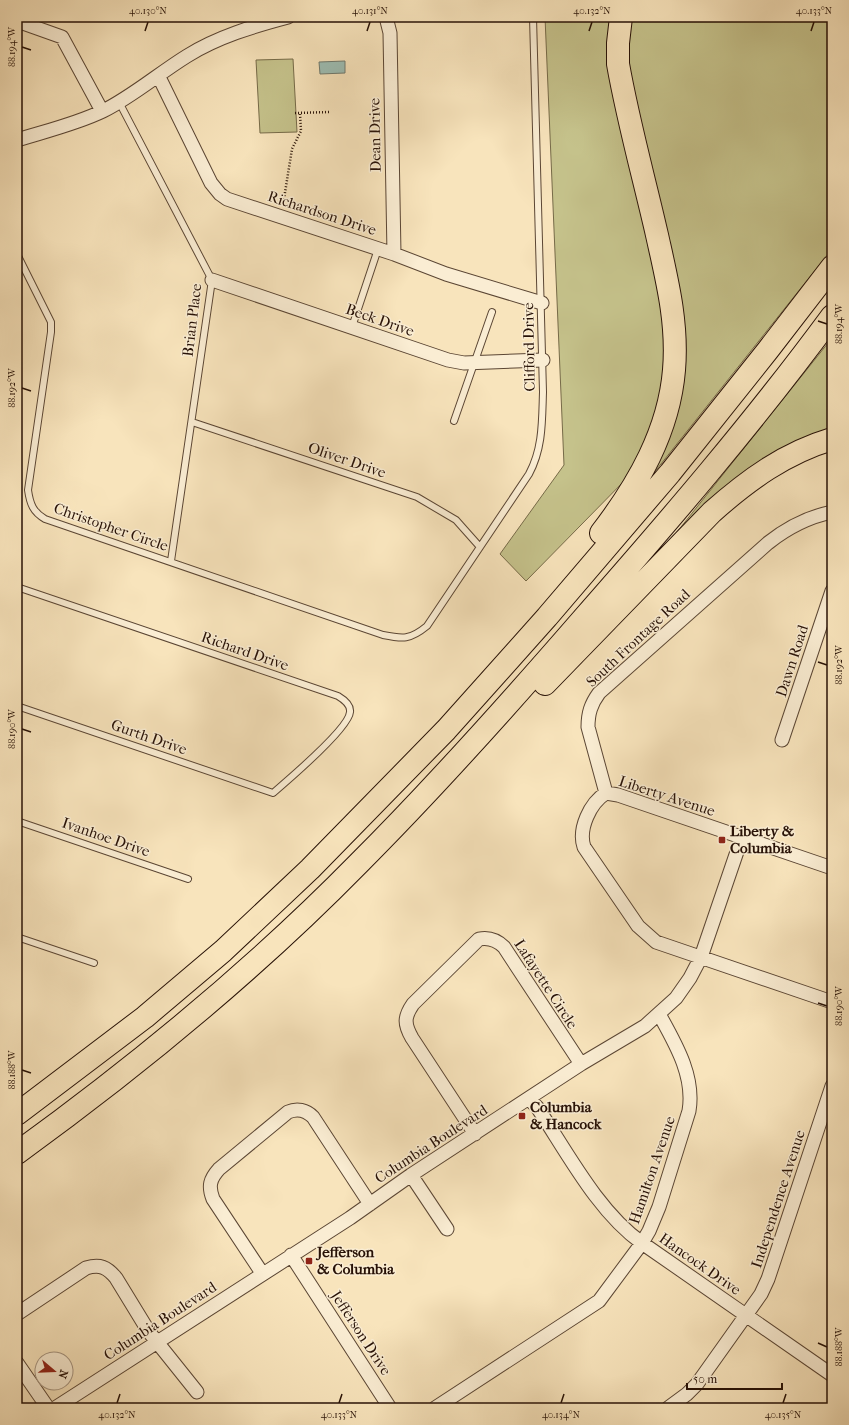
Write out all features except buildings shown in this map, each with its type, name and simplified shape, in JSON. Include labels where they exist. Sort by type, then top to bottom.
[{"type":"highway","points":[[446,730],[636,485],[649,459],[661,429],[670,396],[676,342],[673,313],[622,87],[618,64],[618,43],[621,17]]},
{"type":"highway","points":[[17,1114],[67,1078],[145,1017],[223,951],[310,869],[446,730],[547,618],[670,473],[832,268]]},
{"type":"highway","points":[[17,1153],[69,1116],[164,1040],[245,970],[357,865],[447,771],[635,560],[704,478],[832,316]]},
{"type":"highway","points":[[447,771],[538,691],[712,512],[740,487],[760,472],[787,456],[832,438]]},
{"type":"street","points":[[17,140],[87,118],[119,102],[187,56],[207,45],[234,33],[274,19],[288,17]]},
{"type":"street","name":"Dean Drive","points":[[386,17],[390,33],[394,254]]},
{"type":"street","points":[[17,22],[62,37],[102,111]]},
{"type":"street","name":"Richardson Drive","points":[[158,77],[211,183],[220,194],[227,199],[394,254],[446,274],[542,303]]},
{"type":"street","name":"Beck Drive","points":[[212,280],[448,360],[464,363],[543,360]]},
{"type":"street","name":"South Frontage Road","points":[[606,793],[588,727],[588,716],[592,704],[599,693],[768,543],[785,530],[805,520],[832,512]]},
{"type":"street","name":"Dawn Road","points":[[782,740],[832,591]]},
{"type":"street","points":[[606,793],[594,803],[586,819],[582,833],[584,847],[638,926],[648,936],[656,942],[832,1002]]},
{"type":"street","name":"Liberty Avenue","points":[[606,793],[618,795],[832,868]]},
{"type":"street","name":"Columbia Boulevard","points":[[55,1408],[370,1204],[411,1175],[581,1064],[645,1026],[676,998],[690,978],[701,957],[742,837]]},
{"type":"street","name":"Lafayette Circle","points":[[475,1134],[412,1038],[405,1020],[406,1014],[413,1004],[479,940],[486,938],[495,940],[504,947],[581,1064]]},
{"type":"street","name":"Hamilton Avenue","points":[[435,1408],[599,1301],[642,1243],[659,1207],[689,1111],[691,1098],[686,1072],[672,1038],[659,1014]]},
{"type":"street","name":"Independence Avenue","points":[[668,1408],[687,1394],[697,1384],[761,1294],[768,1279],[832,1086]]},
{"type":"street","name":"Hancock Drive","points":[[529,1099],[537,1107],[599,1200],[618,1223],[642,1243],[744,1316],[832,1375]]},
{"type":"street","points":[[262,1273],[213,1199],[210,1184],[213,1175],[219,1169],[288,1112],[299,1110],[309,1113],[313,1117],[370,1204]]},
{"type":"street","points":[[411,1175],[447,1229]]},
{"type":"street","name":"Jefferson Drive","points":[[291,1255],[390,1408]]},
{"type":"street","points":[[17,1314],[86,1268],[96,1265],[110,1271],[157,1342],[197,1392]]},
{"type":"street","points":[[17,1363],[48,1408]]},
{"type":"lane","name":"Clifford Drive","points":[[412,635],[427,626],[529,474],[535,462],[542,436],[542,303],[533,17]]},
{"type":"lane","name":"Brian Place","points":[[119,102],[212,280],[171,561]]},
{"type":"lane","points":[[352,327],[378,249]]},
{"type":"lane","name":"Christopher Circle","points":[[17,254],[51,322],[51,332],[28,490],[32,509],[45,519],[383,635],[401,639],[412,635]]},
{"type":"lane","points":[[454,421],[492,312]]},
{"type":"lane","name":"Oliver Drive","points":[[192,422],[417,497],[456,520],[480,547]]},
{"type":"lane","name":"Richard Drive","points":[[17,587],[338,696],[345,701],[350,707],[348,719],[297,772],[273,793]]},
{"type":"lane","name":"Gurth Drive","points":[[17,706],[273,793]]},
{"type":"lane","name":"Ivanhoe Drive","points":[[17,821],[188,879]]},
{"type":"lane","points":[[17,937],[94,963]]},
{"type":"path","points":[[296,113],[330,112]]},
{"type":"path","points":[[281,217],[292,149],[301,131],[300,113]]},
{"type":"shaded area","points":[[545,17],[611,17],[666,325],[664,378],[652,431],[635,470],[526,581],[500,554],[564,465]]},
{"type":"shaded area","points":[[630,17],[832,17],[832,249],[653,474],[672,426],[679,395],[626,65]]},
{"type":"shaded area","points":[[293,59],[297,132],[260,133],[256,60]]},
{"type":"shaded area","points":[[832,338],[832,431],[669,542]]},
{"type":"water","points":[[345,61],[345,73],[320,74],[319,62]]},
{"type":"place","name":"Liberty & Columbia","points":[[722,840]]},
{"type":"place","name":"Columbia & Hancock","points":[[522,1116]]},
{"type":"place","name":"Jefferson & Columbia","points":[[309,1261]]}]
